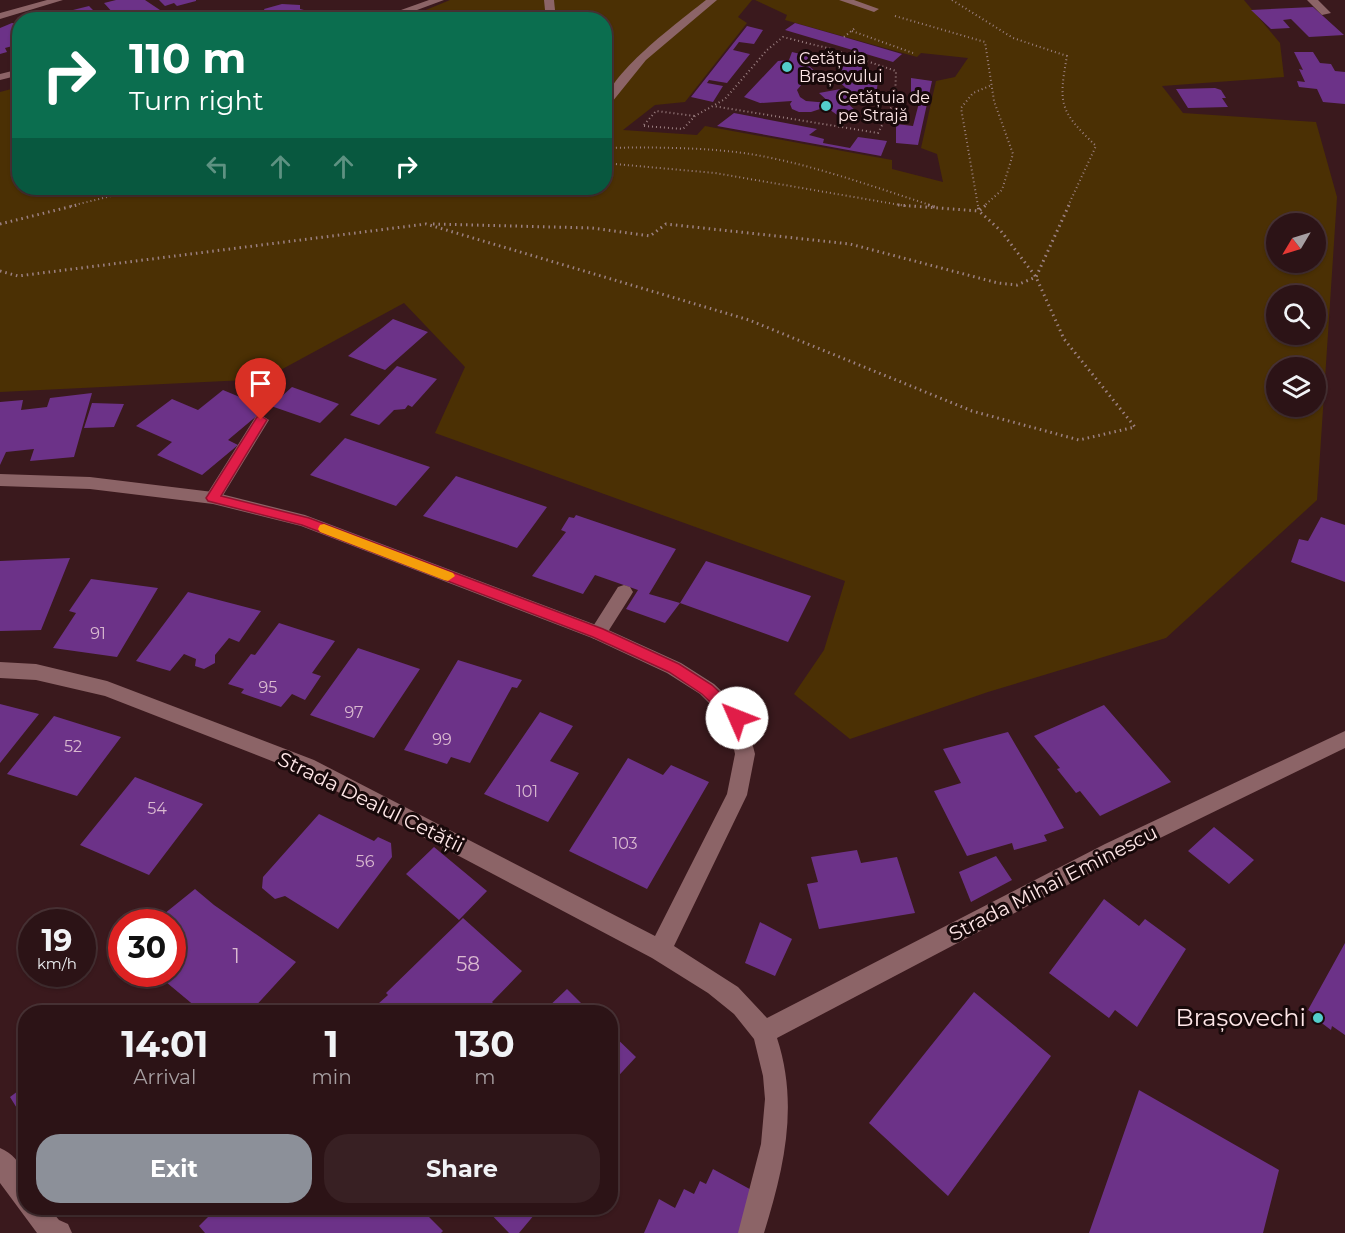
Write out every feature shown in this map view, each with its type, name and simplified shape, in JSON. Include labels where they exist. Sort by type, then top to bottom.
[{"type":"street","points":[[14,12],[58,0]]},
{"type":"street","points":[[402,12],[438,0]]},
{"type":"street","points":[[612,95],[642,58],[712,0]]},
{"type":"street","points":[[844,0],[873,9]]},
{"type":"street","points":[[1312,0],[1326,13]]},
{"type":"street","points":[[213,498],[261,420]]},
{"type":"street","points":[[0,480],[90,483],[213,498],[304,521],[598,633],[674,668],[707,689],[737,718],[745,754],[737,795],[660,950]]},
{"type":"street","points":[[598,633],[624,592]]},
{"type":"street","name":"Strada Dealul Cetății","points":[[0,670],[36,672],[107,689],[307,766],[660,950],[715,984],[741,1005],[763,1033]]},
{"type":"street","name":"Strada Mihai Eminescu","points":[[763,1033],[1112,851],[1345,739]]},
{"type":"street","points":[[751,1233],[777,1129],[778,1094],[772,1062],[763,1033]]},
{"type":"street","points":[[0,1161],[18,1187]]},
{"type":"street","points":[[39,1215],[50,1229],[59,1233]]},
{"type":"path","points":[[0,271],[18,276],[426,224],[592,228],[650,236],[666,224],[850,244],[998,283],[1017,285],[1036,277],[1096,146],[1066,118],[1060,94],[1066,56],[1013,38],[952,0]]},
{"type":"path","points":[[612,164],[715,173],[910,207],[945,211],[979,211],[1002,190],[1012,154],[994,101],[985,42],[873,9],[844,38]]},
{"type":"path","points":[[852,32],[913,53]]},
{"type":"path","points":[[696,116],[656,111],[644,126],[683,129],[696,116],[712,106],[725,99],[767,50],[783,37],[831,49],[896,71],[895,100],[878,133],[712,106]]},
{"type":"path","points":[[831,49],[835,45]]},
{"type":"path","points":[[426,224],[749,320],[972,411],[1079,440],[1135,427],[1064,339],[1036,277],[1001,231],[979,211],[961,108],[968,96],[980,88],[992,85]]},
{"type":"path","points":[[612,148],[649,147],[754,155],[830,172],[945,211]]},
{"type":"path","points":[[0,224],[108,195]]},
{"type":"shaded area","points":[[450,0],[752,0],[738,17],[747,23],[685,102],[655,105],[623,130],[697,135],[705,126],[892,160],[892,169],[943,182],[937,154],[921,148],[936,81],[955,77],[968,58],[921,53],[917,57],[785,20],[787,15],[755,0],[1244,0],[1280,43],[1284,77],[1162,86],[1183,113],[1316,122],[1337,197],[1326,364],[1326,357],[1266,357],[1266,417],[1322,417],[1317,500],[1166,638],[988,692],[850,739],[794,694],[824,650],[845,581],[435,433],[465,367],[404,303],[264,379],[0,392],[0,92],[12,89],[12,195],[612,195],[612,12],[421,12]]},
{"type":"building","points":[[116,0],[145,0],[160,10],[112,12],[104,3]]},
{"type":"building","points":[[159,0],[196,1],[177,6],[174,3],[165,6]]},
{"type":"building","points":[[282,4],[300,5],[300,9],[312,12],[265,12],[264,9]]},
{"type":"building","points":[[89,6],[95,12],[65,12]]},
{"type":"building","points":[[1313,7],[1344,35],[1309,37],[1291,19],[1283,20],[1290,28],[1271,29],[1251,10]]},
{"type":"building","points":[[12,23],[12,46],[5,48],[7,52],[0,54],[0,28]]},
{"type":"building","points":[[795,23],[902,54],[893,62],[785,30]]},
{"type":"building","points":[[747,26],[763,30],[754,44],[739,42],[733,50],[750,54],[727,83],[709,80],[707,83],[723,86],[713,102],[691,97]]},
{"type":"building","points":[[792,52],[809,56],[808,65],[817,73],[811,77],[839,73],[837,68],[858,63],[878,81],[876,96],[844,100],[857,112],[840,117],[826,107],[811,112],[799,112],[792,109],[790,104],[792,101],[760,103],[744,97],[778,61],[789,60]],"holes":[[[835,78],[846,88],[819,93],[830,103],[806,101],[800,97],[797,90],[802,84]]]},
{"type":"building","points":[[1294,52],[1313,52],[1320,63],[1331,64],[1335,71],[1345,72],[1345,104],[1323,102],[1317,89],[1299,87],[1297,81],[1305,82],[1299,69],[1303,70]]},
{"type":"building","points":[[911,78],[932,81],[918,145],[896,143],[896,124],[913,126],[921,95],[911,94]]},
{"type":"building","points":[[1215,88],[1221,90],[1226,98],[1222,98],[1228,107],[1188,108],[1176,89]]},
{"type":"building","points":[[734,113],[817,129],[809,135],[824,139],[823,143],[850,148],[858,137],[887,141],[881,156],[717,126]]},
{"type":"building","points":[[393,319],[428,332],[385,370],[348,356]]},
{"type":"building","points":[[397,366],[437,379],[412,407],[408,405],[405,409],[394,410],[379,425],[350,415]]},
{"type":"building","points":[[292,387],[339,404],[320,423],[271,406]]},
{"type":"building","points":[[223,390],[266,408],[228,440],[238,445],[202,475],[157,455],[172,442],[136,426],[172,399],[198,410]]},
{"type":"building","points":[[92,393],[74,457],[30,461],[34,449],[6,452],[0,465],[0,402],[23,400],[21,410],[47,407],[50,398]]},
{"type":"building","points":[[92,403],[124,404],[114,427],[84,428]]},
{"type":"building","points":[[345,438],[430,467],[396,506],[310,475]]},
{"type":"building","points":[[456,476],[547,507],[517,548],[423,516]]},
{"type":"building","points":[[576,515],[676,549],[649,594],[680,603],[665,623],[626,609],[638,590],[595,575],[583,594],[532,576],[566,532],[561,530],[569,517],[574,518]]},
{"type":"building","points":[[1321,517],[1345,525],[1345,582],[1291,562],[1299,539],[1308,541]]},
{"type":"building","points":[[70,558],[41,630],[0,631],[0,561]]},
{"type":"building","points":[[706,561],[811,596],[788,642],[680,603]]},
{"type":"building","points":[[91,579],[158,588],[117,657],[53,648],[76,613],[69,611]]},
{"type":"building","points":[[188,592],[261,611],[239,642],[229,638],[215,655],[215,663],[204,669],[195,666],[196,659],[184,654],[170,671],[136,661]]},
{"type":"building","points":[[279,623],[335,641],[312,673],[321,676],[305,700],[292,694],[281,707],[241,693],[244,689],[228,684],[251,654],[255,655]]},
{"type":"building","points":[[358,648],[420,669],[374,738],[310,715]]},
{"type":"building","points":[[458,660],[522,680],[517,688],[512,687],[470,763],[451,757],[447,764],[404,750]]},
{"type":"building","points":[[0,704],[39,714],[0,763]]},
{"type":"building","points":[[1104,705],[1171,782],[1100,816],[1080,791],[1076,793],[1057,769],[1060,768],[1034,736]]},
{"type":"building","points":[[540,712],[573,726],[550,761],[579,773],[548,822],[484,794]]},
{"type":"building","points":[[54,716],[121,737],[77,796],[7,774]]},
{"type":"building","points":[[1008,732],[1064,828],[1044,835],[1047,841],[1014,850],[1012,843],[967,856],[934,791],[961,783],[943,749]]},
{"type":"building","points":[[628,758],[663,775],[671,765],[709,782],[647,889],[569,851]]},
{"type":"building","points":[[135,777],[203,804],[149,875],[80,845]]},
{"type":"building","points":[[319,814],[374,841],[378,837],[391,843],[392,857],[338,929],[285,896],[275,899],[262,888],[263,877]]},
{"type":"building","points":[[1214,827],[1254,860],[1229,884],[1188,851]]},
{"type":"building","points":[[434,847],[487,891],[459,920],[406,874]]},
{"type":"building","points":[[857,850],[861,863],[897,857],[915,913],[819,929],[807,884],[818,882],[811,857]]},
{"type":"building","points":[[996,856],[1012,880],[971,902],[959,872]]},
{"type":"building","points":[[195,889],[214,905],[296,962],[256,1005],[194,1005],[172,987],[186,987],[186,909],[170,909]]},
{"type":"building","points":[[1104,899],[1139,926],[1145,919],[1186,949],[1137,1027],[1115,1010],[1109,1018],[1049,973]]},
{"type":"building","points":[[463,918],[522,971],[492,1002],[495,1005],[377,1005],[388,995],[386,993]]},
{"type":"building","points":[[760,922],[792,939],[775,976],[745,963]]},
{"type":"building","points":[[1345,943],[1345,1035],[1332,1026],[1331,1030],[1308,1010]]},
{"type":"building","points":[[567,989],[583,1005],[550,1005]]},
{"type":"building","points":[[974,992],[1051,1056],[948,1196],[869,1123]]},
{"type":"building","points":[[618,1040],[636,1057],[618,1076]]},
{"type":"building","points":[[1139,1090],[1279,1170],[1263,1233],[1089,1233]]},
{"type":"building","points":[[18,1091],[18,1110],[10,1097]]},
{"type":"building","points":[[713,1169],[757,1193],[741,1233],[644,1233],[659,1199],[675,1208],[684,1189],[694,1194],[700,1181],[706,1184]]},
{"type":"building","points":[[210,1215],[427,1215],[443,1231],[441,1233],[205,1233],[199,1226]]},
{"type":"building","points":[[492,1215],[534,1215],[519,1233],[509,1233]]},
{"type":"slow traffic","points":[[324,529],[448,576]]},
{"type":"place","name":"Cetățuia Brașovului","points":[[787,67]]},
{"type":"place","name":"Cetățuia de pe Strajă","points":[[826,106]]},
{"type":"place","name":"Brașovechi","points":[[1318,1018]]},
{"type":"route","points":[[261,420],[213,498],[304,521],[598,633],[674,668],[707,689],[737,718]]}]
